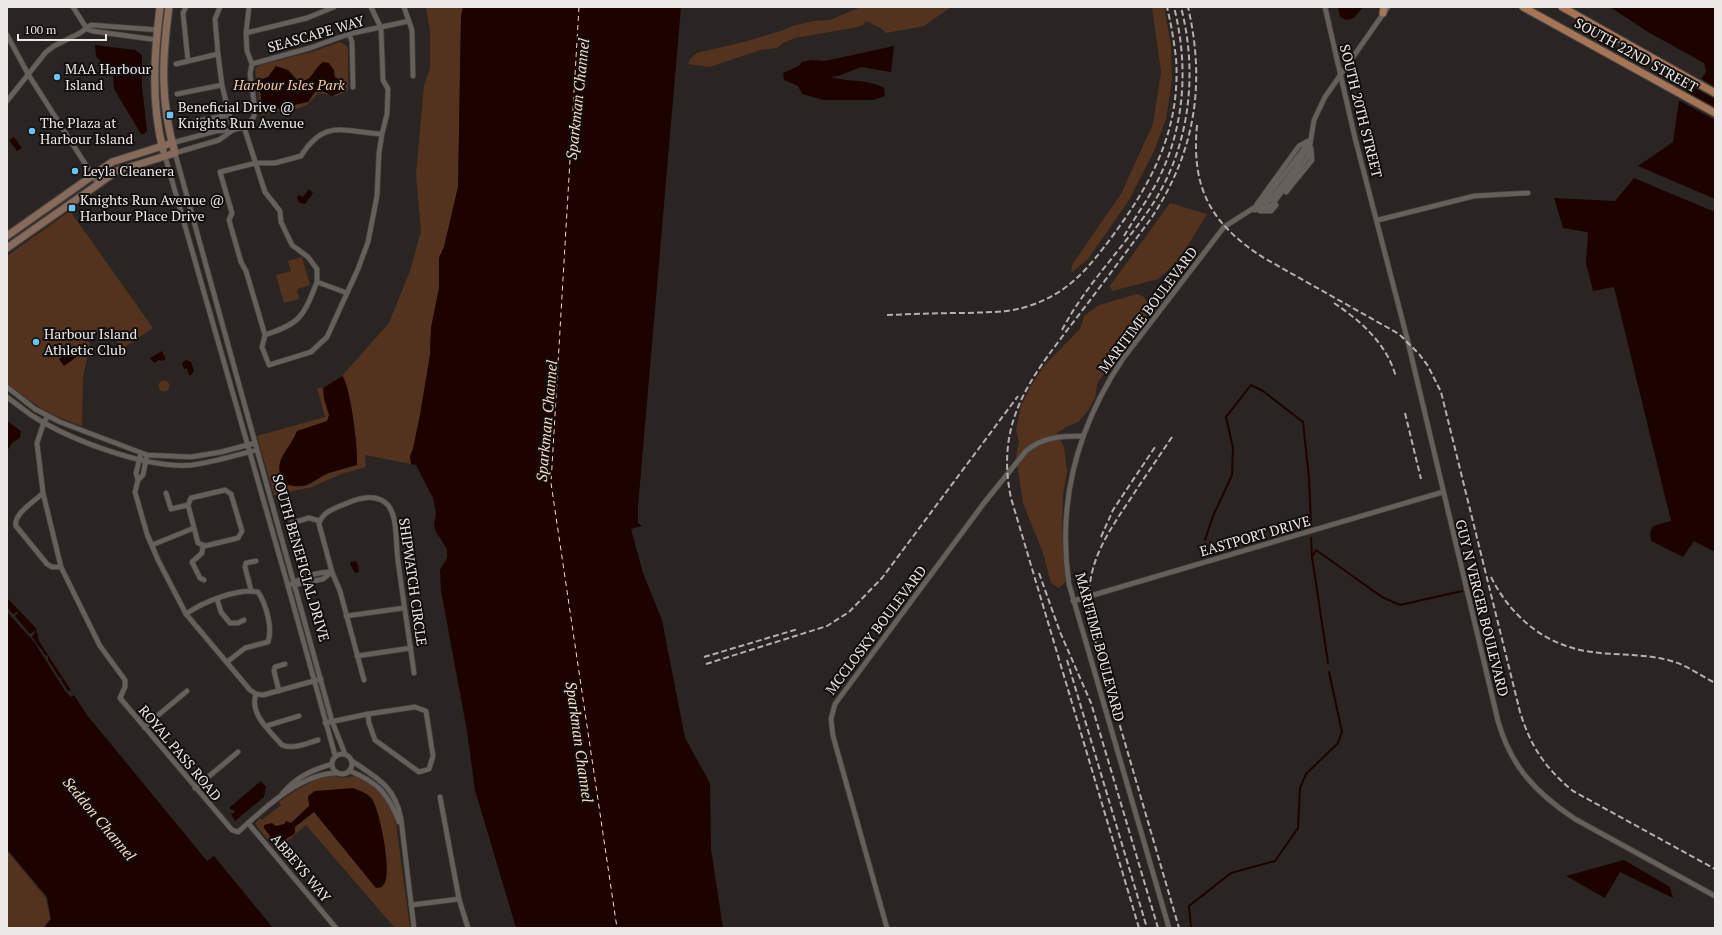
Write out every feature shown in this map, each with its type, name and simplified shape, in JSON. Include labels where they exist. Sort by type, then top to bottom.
[{"type":"main road","name":"SOUTH 22ND STREET","points":[[1523,7],[1715,113]]},
{"type":"main road","name":"SOUTH 22ND STREET","points":[[1562,7],[1715,92]]},
{"type":"street","points":[[73,7],[87,29],[92,31],[165,40]]},
{"type":"street","name":"SOUTH BENEFICIAL DRIVE","points":[[160,7],[156,39],[154,89],[162,146],[335,755]]},
{"type":"street","name":"SOUTH BENEFICIAL DRIVE","points":[[169,7],[165,40],[163,91],[172,143],[332,721],[345,754]]},
{"type":"street","points":[[186,7],[183,13],[188,61]]},
{"type":"street","points":[[220,7],[215,19],[218,54],[222,85],[233,130]]},
{"type":"street","points":[[7,236],[101,169],[120,158],[216,131],[233,130],[244,127],[250,122],[255,109],[250,74],[252,64],[248,51],[246,33],[249,7]]},
{"type":"street","points":[[246,33],[307,18],[334,7]]},
{"type":"street","points":[[371,7],[381,28],[383,80],[388,90],[387,114],[382,134],[377,196],[365,248],[327,337],[311,352],[268,364],[262,347],[264,335],[246,271],[241,262],[229,220],[232,213],[220,172],[256,163],[275,163],[301,156],[307,147],[324,132],[337,129],[382,134]]},
{"type":"street","points":[[404,7],[412,30],[413,76]]},
{"type":"street","name":"SOUTH 20TH STREET","points":[[1325,7],[1355,138],[1378,220]]},
{"type":"street","name":"MARITIME BOULEVARD","points":[[1252,210],[1271,206],[1308,157],[1314,120],[1341,72],[1385,9]]},
{"type":"street","name":"SEASCAPE WAY","points":[[252,64],[310,48],[350,34],[409,21]]},
{"type":"street","points":[[7,101],[19,88],[37,61],[54,46],[92,25],[97,24],[166,30]]},
{"type":"street","points":[[350,34],[352,42],[353,87]]},
{"type":"street","points":[[7,35],[28,74],[98,184]]},
{"type":"street","points":[[176,64],[218,54]]},
{"type":"street","points":[[177,94],[222,85]]},
{"type":"street","points":[[181,124],[229,115]]},
{"type":"street","points":[[244,127],[256,163],[260,182],[265,192],[280,211],[284,231],[292,245],[308,257],[317,268],[318,282],[309,304],[300,318],[287,328],[264,335]]},
{"type":"street","points":[[7,248],[124,167],[219,140],[233,130]]},
{"type":"street","points":[[201,135],[204,145]]},
{"type":"street","name":"MARITIME BOULEVARD","points":[[1169,928],[1074,601],[1066,563],[1066,513],[1071,478],[1082,436],[1097,401],[1108,381],[1135,342],[1224,227],[1263,202],[1310,141]]},
{"type":"street","points":[[101,169],[107,178]]},
{"type":"street","points":[[1378,220],[1474,196],[1528,193]]},
{"type":"street","points":[[179,202],[188,200]]},
{"type":"street","points":[[50,206],[56,214]]},
{"type":"street","name":"GUY N VERGER BOULEVARD","points":[[1378,220],[1500,728],[1508,747],[1523,774],[1542,795],[1575,819],[1715,896]]},
{"type":"street","points":[[318,282],[347,293]]},
{"type":"street","points":[[207,301],[216,299]]},
{"type":"street","points":[[226,370],[234,368]]},
{"type":"street","points":[[7,387],[36,409],[48,416],[77,429],[141,453],[191,457],[221,452],[255,443]]},
{"type":"street","points":[[7,397],[31,415],[77,438],[138,460],[172,465],[192,465],[214,462],[257,450]]},
{"type":"street","points":[[43,493],[16,518],[16,526],[47,564],[52,567],[61,567],[43,493],[37,443],[44,422],[48,416]]},
{"type":"street","name":"MCCLOSKY BOULEVARD","points":[[887,928],[833,736],[831,719],[835,704],[984,503],[1026,451],[1032,446],[1051,438],[1082,436]]},
{"type":"street","points":[[138,480],[136,473],[138,460],[141,453]]},
{"type":"street","points":[[147,454],[143,475],[138,480],[135,487],[136,496],[152,545],[186,614],[250,690],[256,694],[263,695],[321,679]]},
{"type":"street","points":[[225,490],[231,494],[242,531],[238,538],[205,546],[198,542],[194,528],[188,505],[192,498],[225,490]]},
{"type":"street","name":"EASTPORT DRIVE","points":[[1074,601],[1443,492]]},
{"type":"street","points":[[166,493],[171,509],[188,505]]},
{"type":"street","name":"SHIPWATCH CIRCLE","points":[[320,521],[325,514],[363,498],[379,499],[388,506],[394,518],[404,608],[414,673]]},
{"type":"street","points":[[291,523],[309,518],[320,521],[320,529],[332,572],[340,591],[364,680]]},
{"type":"street","points":[[152,545],[194,528]]},
{"type":"street","points":[[202,545],[202,553],[192,562],[200,578],[204,580]]},
{"type":"street","points":[[251,590],[245,567],[246,563],[256,561]]},
{"type":"street","name":"ROYAL PASS ROAD","points":[[61,567],[100,646],[125,680],[125,688],[120,698],[232,830],[238,832],[248,823]]},
{"type":"street","points":[[288,586],[303,577],[321,572],[332,572]]},
{"type":"street","points":[[295,583],[323,579],[332,572]]},
{"type":"street","points":[[186,614],[200,604],[216,599],[251,590],[258,592],[261,597],[271,634],[268,642],[245,648],[226,662]]},
{"type":"street","points":[[216,599],[221,612],[230,623],[238,623],[244,620]]},
{"type":"street","points":[[346,616],[404,608]]},
{"type":"street","points":[[357,656],[411,648]]},
{"type":"street","points":[[279,691],[274,671],[275,667],[285,664]]},
{"type":"street","points":[[144,727],[187,691]]},
{"type":"street","points":[[256,694],[254,699],[260,719],[282,745],[287,747],[318,740]]},
{"type":"street","points":[[326,723],[368,714],[415,707],[426,711],[433,756],[429,769],[419,772],[375,740],[368,714]]},
{"type":"street","points":[[266,726],[299,716]]},
{"type":"street","points":[[195,788],[238,752]]},
{"type":"street","points":[[401,826],[389,798],[381,789],[370,780],[350,771],[341,775],[336,772],[332,764],[335,755],[345,754],[352,761],[378,778],[388,787],[397,802],[401,826],[414,928]]},
{"type":"street","points":[[350,771],[352,761]]},
{"type":"street","points":[[248,823],[302,775],[332,764]]},
{"type":"street","points":[[281,795],[310,779],[327,773],[336,772]]},
{"type":"street","points":[[440,797],[459,899],[468,928]]},
{"type":"street","name":"ABBEYS WAY","points":[[248,823],[336,928]]},
{"type":"street","points":[[411,905],[459,899]]},
{"type":"green space","points":[[426,7],[463,7],[461,16],[458,187],[444,247],[439,258],[439,288],[431,328],[430,355],[420,415],[413,449],[410,456],[411,464],[365,455],[366,467],[341,474],[312,487],[274,495],[257,436],[325,417],[317,388],[323,388],[342,376],[389,323],[410,271],[421,231],[416,174],[424,86],[430,68],[430,31]]},
{"type":"green space","points":[[861,7],[951,7],[924,26],[886,33],[881,28],[866,21],[863,25],[853,28],[795,38],[783,43],[777,48],[760,50],[710,67],[688,64],[690,59],[697,53],[747,41],[781,31],[792,26],[814,21],[830,20]]},
{"type":"green space","points":[[1152,7],[1164,7],[1171,45],[1172,80],[1166,119],[1154,151],[1129,200],[1088,259],[1071,273],[1072,265],[1121,194],[1153,124],[1161,72]]},
{"type":"green space","name":"Harbour Isles Park","points":[[339,42],[346,45],[348,48],[348,91],[336,96],[318,93],[307,105],[296,109],[261,115],[255,68],[260,65],[318,50]]},
{"type":"green space","points":[[1170,203],[1207,214],[1179,260],[1158,279],[1112,291],[1110,286]]},
{"type":"green space","points":[[70,211],[153,328],[122,349],[106,326],[87,339],[90,344],[83,377],[82,426],[60,418],[42,409],[7,383],[7,256]]},
{"type":"green space","points":[[302,257],[310,285],[297,289],[299,299],[284,303],[276,275],[291,271],[288,261]]},
{"type":"green space","points":[[1137,294],[1144,297],[1151,307],[1147,316],[1129,336],[1128,345],[1122,360],[1109,369],[1098,381],[1095,398],[1087,412],[1078,422],[1057,433],[1064,447],[1067,471],[1063,495],[1062,532],[1066,581],[1059,588],[1051,583],[1043,553],[1023,503],[1016,456],[1019,442],[1016,430],[1021,406],[1031,386],[1044,366],[1080,329],[1084,316],[1099,305]]},
{"type":"green space","points":[[164,380],[168,382],[170,386],[168,390],[164,392],[160,390],[158,386],[160,382]]},
{"type":"green space","points":[[330,774],[340,778],[356,776],[367,781],[384,796],[390,807],[396,824],[410,928],[395,928],[306,825],[277,850],[257,827],[256,823],[260,818],[262,820],[281,805],[279,802],[297,790]]},
{"type":"green space","points":[[7,851],[46,898],[50,919],[43,928],[7,928]]},
{"type":"water","name":"Sparkman Channel","points":[[463,7],[681,7],[638,507],[638,523],[642,526],[631,529],[643,573],[662,620],[685,738],[710,783],[711,849],[723,928],[516,928],[475,790],[467,731],[441,591],[440,570],[447,558],[447,549],[435,530],[434,523],[436,513],[433,498],[416,465],[411,464],[410,456],[413,449],[420,415],[430,355],[431,328],[439,288],[439,258],[444,247],[458,187],[461,16]]},
{"type":"water","points":[[1338,7],[1363,7],[1354,18],[1346,20],[1340,17]]},
{"type":"water","points":[[1610,7],[1715,7],[1715,199],[1638,166],[1673,142],[1679,101],[1706,72],[1704,63],[1648,32]]},
{"type":"water","points":[[95,45],[135,50],[142,55],[142,86],[147,131],[144,134],[141,134],[114,89],[113,76],[96,56]]},
{"type":"water","points":[[894,46],[891,72],[861,67],[838,76],[830,77],[872,83],[884,88],[885,96],[873,100],[824,100],[802,94],[798,86],[784,80],[783,73],[799,66],[802,62],[811,60],[825,61]]},
{"type":"water","points":[[323,62],[329,63],[334,70],[335,77],[345,82],[344,91],[332,96],[320,90],[315,92],[308,102],[266,111],[262,109],[259,80],[268,77],[276,66],[288,70],[298,81],[303,81],[310,78],[319,65]]},
{"type":"water","points":[[14,137],[22,148],[17,151],[9,140]]},
{"type":"water","points":[[1634,178],[1715,212],[1715,552],[1694,541],[1683,557],[1651,541],[1650,533],[1653,526],[1671,521],[1614,287],[1593,291],[1586,263],[1588,234],[1587,232],[1563,228],[1554,198],[1615,201]]},
{"type":"water","points":[[309,189],[313,193],[305,204],[300,203],[297,198],[299,195],[303,197]]},
{"type":"water","points":[[77,346],[82,353],[64,366],[59,359]]},
{"type":"water","points":[[162,351],[166,359],[162,361],[159,360],[154,363],[150,358]]},
{"type":"water","points":[[186,360],[191,362],[194,371],[191,375],[189,375],[187,368],[184,369],[182,363]]},
{"type":"water","points":[[342,376],[345,381],[351,404],[357,465],[329,473],[304,486],[284,484],[280,476],[279,469],[282,457],[297,431],[327,421],[329,415],[324,399],[323,388]]},
{"type":"water","points":[[7,421],[21,431],[20,438],[12,443],[7,451]]},
{"type":"water","points":[[356,561],[359,572],[355,573],[350,564],[351,562]]},
{"type":"water","name":"Seddon Channel","points":[[7,598],[36,628],[39,641],[87,715],[207,861],[214,856],[273,928],[44,928],[51,919],[47,897],[7,849]]},
{"type":"water","points":[[261,781],[266,787],[264,797],[235,821],[231,814],[235,811],[230,809],[230,807]]},
{"type":"water","points":[[353,788],[364,792],[372,799],[378,815],[384,838],[387,862],[386,880],[382,887],[376,888],[314,812],[295,827],[294,834],[276,844],[264,828],[264,825],[272,823],[276,826],[284,824],[286,821],[291,823],[309,806],[308,796],[315,791]]},
{"type":"water","points":[[1624,860],[1670,887],[1673,898],[1620,872],[1605,898],[1566,876]]},
{"type":"pier","points":[[1700,78],[1715,87],[1715,99],[1691,86]]},
{"type":"pier","points":[[1685,91],[1715,107],[1715,120],[1678,100]]},
{"type":"pier","points":[[7,607],[13,614],[20,611],[15,616],[30,634],[36,630],[32,637],[46,656],[48,655],[48,660],[59,677],[63,679],[61,680],[68,691],[71,690],[74,695],[71,697],[65,691],[35,643],[7,612]]},
{"type":"waterway","points":[[1205,540],[1213,516],[1232,475],[1233,448],[1226,417],[1251,385],[1263,391],[1303,422],[1309,478],[1311,525]]},
{"type":"waterway","points":[[1311,538],[1312,557]]},
{"type":"waterway","points":[[1328,663],[1312,557],[1316,550],[1382,597],[1400,605],[1462,591]]},
{"type":"waterway","points":[[1472,589],[1481,587]]},
{"type":"waterway","points":[[1191,928],[1189,906],[1231,873],[1275,861],[1298,828],[1300,788],[1306,774],[1338,743],[1342,732],[1329,672]]},
{"type":"ferry route","points":[[579,7],[551,483],[617,928]]},
{"type":"railway","points":[[887,315],[990,312],[1021,308],[1043,301],[1055,294],[1066,287],[1085,270],[1111,238],[1139,197],[1161,154],[1168,132],[1174,108],[1176,58],[1167,7]]},
{"type":"railway","points":[[1124,236],[1156,184],[1166,163],[1178,120],[1182,97],[1183,75],[1182,52],[1174,7]]},
{"type":"railway","points":[[1062,330],[1091,285],[1146,214],[1161,191],[1172,166],[1181,141],[1189,87],[1189,60],[1181,7]]},
{"type":"railway","points":[[1139,928],[1011,498],[1007,469],[1008,443],[1022,398],[1034,376],[1048,355],[1150,220],[1165,195],[1177,169],[1187,144],[1193,118],[1196,91],[1196,64],[1188,7]]},
{"type":"railway","points":[[1197,125],[1197,168],[1202,186],[1208,203],[1230,232],[1264,258],[1399,334],[1419,354],[1428,366],[1441,392],[1520,712],[1529,736],[1540,756],[1554,774],[1573,791],[1715,869]]},
{"type":"railway","points":[[1334,303],[1372,334],[1386,354],[1396,377]]},
{"type":"railway","points":[[706,664],[827,626],[849,612],[882,578],[1018,396]]},
{"type":"railway","points":[[1405,413],[1421,479]]},
{"type":"railway","points":[[1172,437],[1110,530],[1102,545],[1091,575],[1089,610],[1092,630],[1179,928]]},
{"type":"railway","points":[[1101,537],[1113,510],[1155,447]]},
{"type":"railway","points":[[1039,573],[1060,632],[1091,703],[1158,928]]},
{"type":"railway","points":[[1491,577],[1508,604],[1518,615],[1542,635],[1556,642],[1586,651],[1606,654],[1648,656],[1668,660],[1686,667],[1715,683]]},
{"type":"railway","points":[[704,657],[798,629]]},
{"type":"railway","points":[[1067,660],[1147,928]]},
{"type":"place","name":"MAA Harbour Island","points":[[57,77]]},
{"type":"place","name":"Beneficial Drive @ Knights Run Avenue","points":[[170,115]]},
{"type":"place","name":"The Plaza at Harbour Island","points":[[32,131]]},
{"type":"place","name":"Leyla Cleanera","points":[[75,171]]},
{"type":"place","name":"Knights Run Avenue @ Harbour Place Drive","points":[[72,208]]},
{"type":"place","name":"Harbour Island Athletic Club","points":[[36,342]]}]
